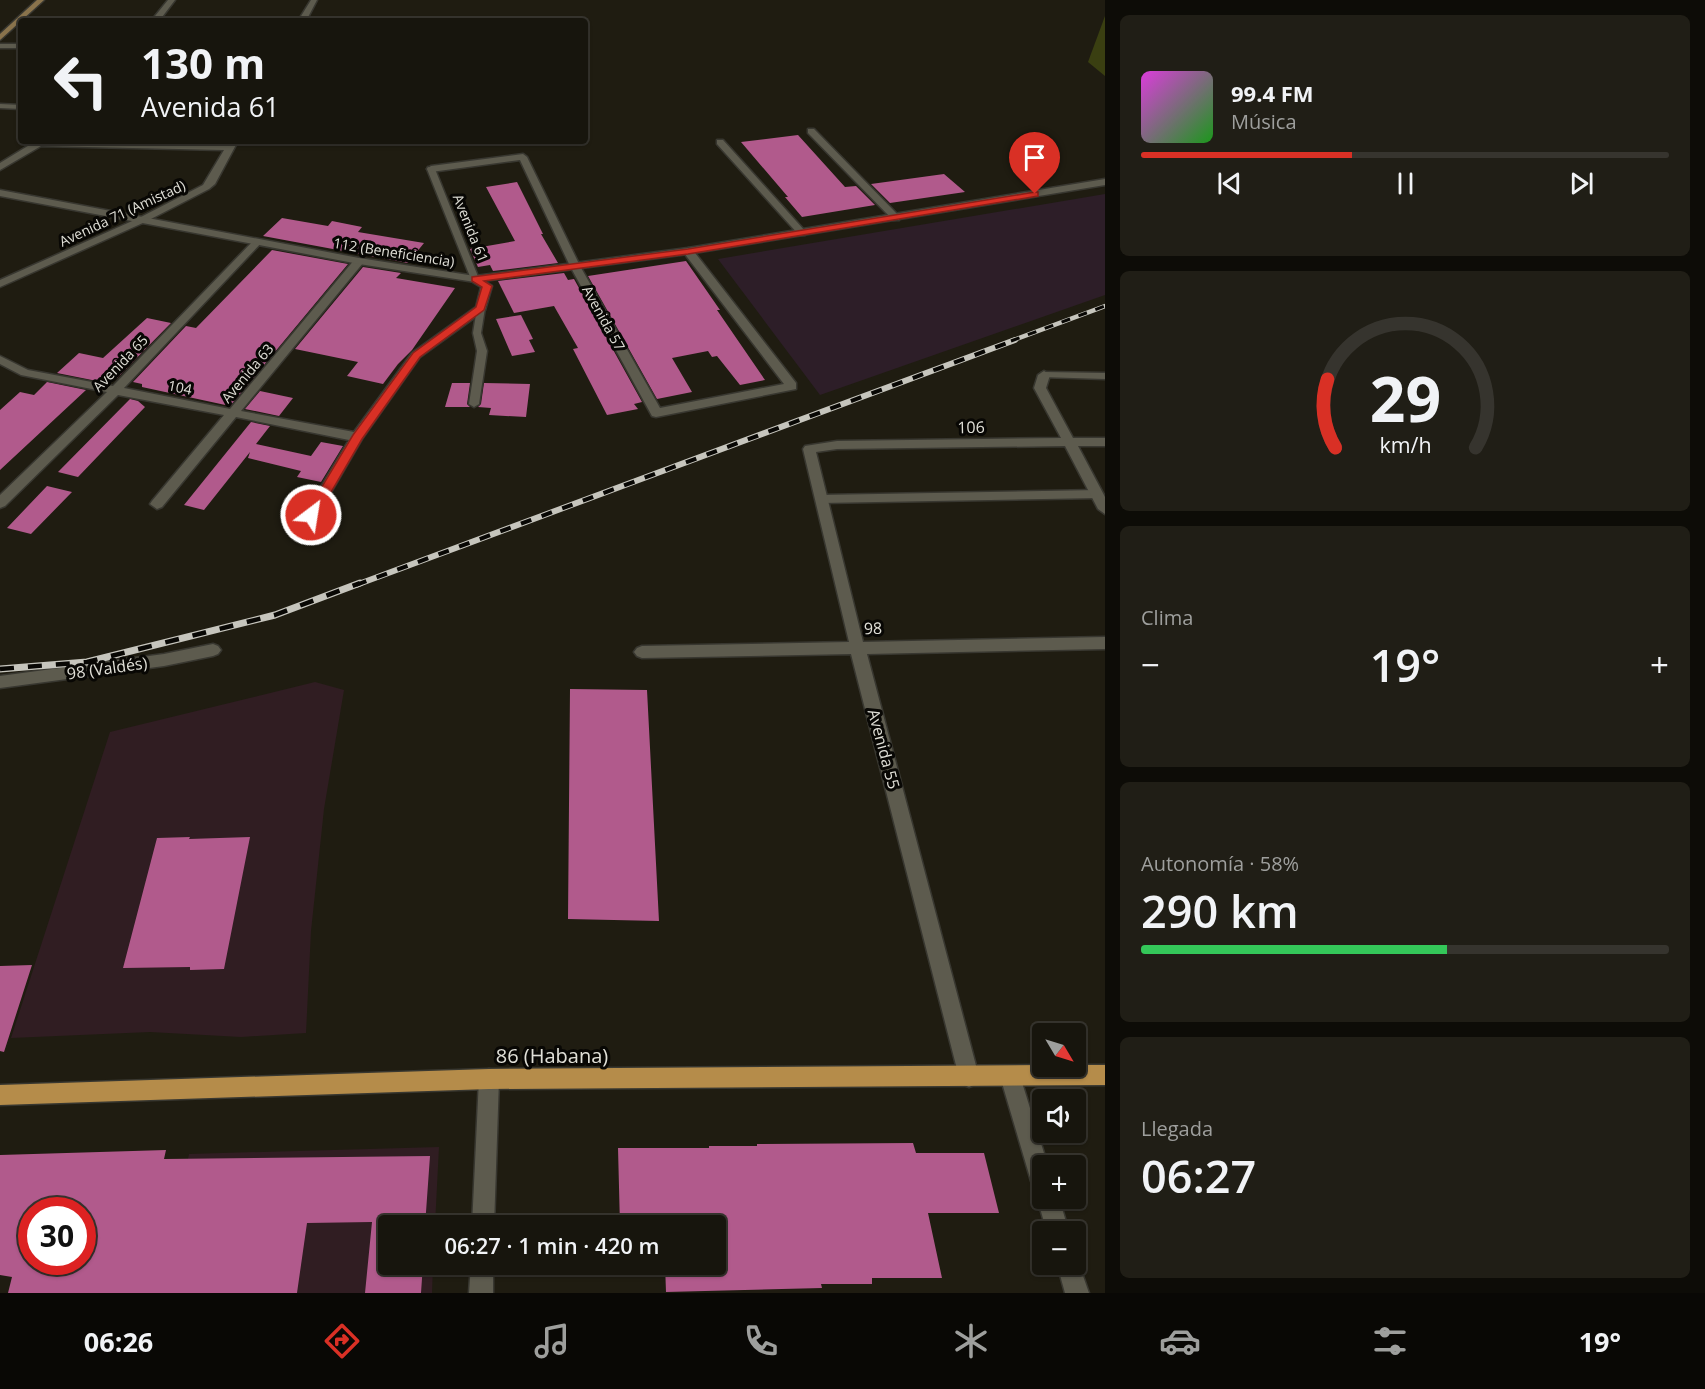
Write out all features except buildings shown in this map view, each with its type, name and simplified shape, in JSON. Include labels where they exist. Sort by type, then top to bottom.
[{"type":"main road","points":[[22,18],[41,0]]},
{"type":"main road","points":[[0,38],[18,21]]},
{"type":"main road","name":"86 (Habana)","points":[[0,1095],[489,1079],[1105,1075]]},
{"type":"street","points":[[157,18],[172,0]]},
{"type":"street","points":[[304,18],[314,0]]},
{"type":"street","points":[[0,46],[18,46]]},
{"type":"street","points":[[0,106],[18,107]]},
{"type":"street","points":[[811,131],[896,218]]},
{"type":"street","points":[[720,142],[802,232]]},
{"type":"street","points":[[0,167],[37,144]]},
{"type":"street","name":"Avenida 71 (Amistad)","points":[[0,284],[142,220],[210,184],[232,144]]},
{"type":"street","name":"Avenida 57","points":[[431,169],[523,157],[575,266],[656,413],[792,386],[688,251]]},
{"type":"street","name":"112 (Beneficiencia)","points":[[0,193],[360,261],[475,279],[688,251],[1105,182]]},
{"type":"street","name":"Avenida 65","points":[[0,502],[116,390],[258,241]]},
{"type":"street","name":"Avenida 63","points":[[157,504],[360,261]]},
{"type":"street","name":"Avenida 61","points":[[475,279],[487,286],[481,308]]},
{"type":"street","points":[[311,515],[357,437],[416,355],[481,308]]},
{"type":"street","name":"104","points":[[0,359],[25,373],[357,437]]},
{"type":"street","points":[[1044,375],[1040,388],[1105,509]]},
{"type":"street","name":"106","points":[[837,445],[1105,442]]},
{"type":"street","name":"Avenida 55","points":[[837,445],[809,449],[857,646],[969,1077]]},
{"type":"street","name":"98","points":[[642,652],[857,646],[1105,643]]},
{"type":"street","name":"98 (Valdés)","points":[[0,682],[164,660],[213,650]]},
{"type":"street","points":[[1010,1076],[1034,1155]]},
{"type":"street","points":[[483,1215],[489,1079]]},
{"type":"street","points":[[481,1293],[482,1275]]},
{"type":"street","points":[[1071,1275],[1077,1293]]},
{"type":"lane","name":"Avenida 61","points":[[431,169],[475,279]]},
{"type":"lane","points":[[474,404],[482,351],[477,333],[481,308]]},
{"type":"lane","points":[[1044,375],[1105,376]]},
{"type":"lane","points":[[821,499],[1098,494]]},
{"type":"shaded area","points":[[1105,194],[1105,295],[820,395],[718,259]]},
{"type":"shaded area","points":[[315,682],[344,690],[324,809],[311,931],[306,1033],[241,1037],[150,1032],[11,1038],[110,732]]},
{"type":"shaded area","points":[[439,1147],[436,1215],[378,1215],[378,1275],[433,1275],[432,1293],[161,1293],[189,1154]]},
{"type":"green space","points":[[1105,16],[1105,76],[1088,62]]},
{"type":"railway","points":[[1011,341],[1105,306]]},
{"type":"railway","points":[[356,585],[1015,340]]},
{"type":"railway","points":[[0,669],[87,662],[275,615],[360,583]]},
{"type":"route","points":[[311,515],[357,437],[416,355],[481,308],[487,286],[475,279],[688,251],[1035,194]]}]
